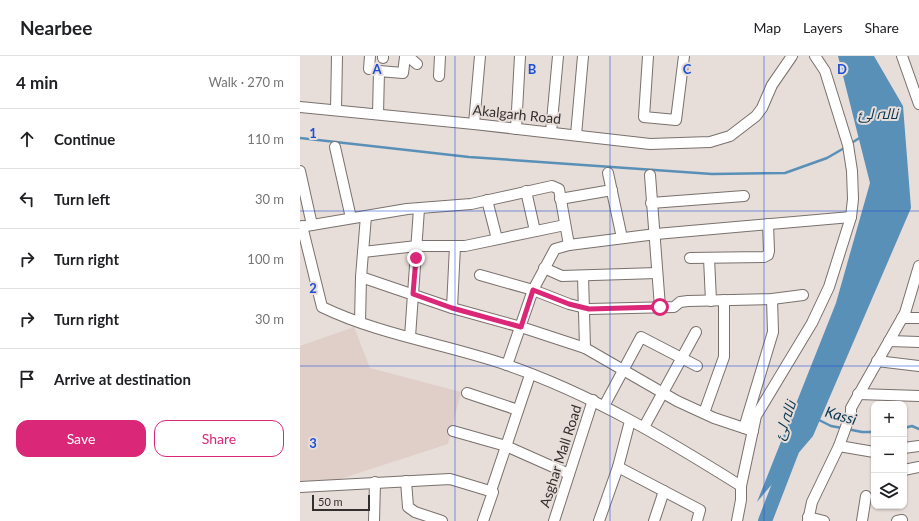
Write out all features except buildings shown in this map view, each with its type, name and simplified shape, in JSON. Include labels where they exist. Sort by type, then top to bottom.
[{"type":"street","points":[[336,110],[337,56]]},
{"type":"street","points":[[369,68],[370,56]]},
{"type":"street","points":[[378,114],[380,71],[403,73],[405,58],[410,58],[417,64],[418,56]]},
{"type":"street","points":[[439,76],[440,56]]},
{"type":"street","points":[[474,124],[480,56]]},
{"type":"street","points":[[516,129],[520,56]]},
{"type":"street","points":[[551,132],[558,56]]},
{"type":"street","points":[[576,135],[582,56]]},
{"type":"street","points":[[648,56],[644,118],[676,120],[684,56]]},
{"type":"street","name":"Akalgarh Road","points":[[300,107],[551,132],[650,144],[710,142],[730,136],[756,116],[762,108],[772,85],[792,56]]},
{"type":"street","points":[[748,429],[812,322],[829,287],[851,217],[853,199],[852,171],[848,145],[825,72],[815,56]]},
{"type":"street","points":[[902,56],[918,99]]},
{"type":"street","points":[[335,147],[351,218]]},
{"type":"street","points":[[300,171],[305,226],[322,307],[360,322],[507,365],[593,400],[666,439],[741,486]]},
{"type":"street","points":[[608,172],[622,238]]},
{"type":"street","points":[[650,175],[653,234],[660,307]]},
{"type":"street","points":[[305,226],[366,216],[471,204],[552,186],[559,189],[569,245]]},
{"type":"street","points":[[560,199],[612,190]]},
{"type":"street","points":[[526,191],[535,231]]},
{"type":"street","points":[[651,202],[744,196]]},
{"type":"street","points":[[487,200],[497,239]]},
{"type":"street","points":[[410,337],[419,209]]},
{"type":"street","points":[[360,322],[361,277],[366,216]]},
{"type":"street","points":[[507,365],[533,290],[555,249],[569,245],[653,234],[851,217]]},
{"type":"street","points":[[690,258],[764,257],[768,255],[769,251],[768,224]]},
{"type":"street","points":[[363,252],[416,246],[465,246],[565,225]]},
{"type":"street","points":[[452,308],[455,246]]},
{"type":"street","points":[[709,258],[712,301]]},
{"type":"street","points":[[824,521],[808,519],[812,502],[823,475],[839,446],[842,434],[851,413],[851,408],[902,318],[919,266]]},
{"type":"street","points":[[544,268],[562,276],[657,273]]},
{"type":"street","points":[[480,275],[533,290],[569,304],[584,308],[674,307],[680,302],[688,301],[772,299],[803,295]]},
{"type":"street","points":[[583,276],[585,348]]},
{"type":"street","points":[[361,277],[452,308],[521,327],[585,348],[664,393],[704,413],[748,429]]},
{"type":"street","points":[[737,521],[741,500],[741,486],[748,429],[773,332],[772,299]]},
{"type":"street","points":[[704,413],[724,357],[724,300]]},
{"type":"street","points":[[902,318],[919,318]]},
{"type":"street","points":[[644,428],[696,332]]},
{"type":"street","points":[[604,406],[641,337],[697,366]]},
{"type":"street","points":[[889,341],[919,342]]},
{"type":"street","points":[[877,361],[919,366]]},
{"type":"street","points":[[484,521],[494,494],[491,491],[530,374]]},
{"type":"street","points":[[467,393],[518,410]]},
{"type":"street","points":[[858,394],[919,396]]},
{"type":"street","name":"Asghar Mall Road","points":[[554,521],[593,400]]},
{"type":"street","points":[[599,521],[618,467],[630,420]]},
{"type":"street","points":[[453,431],[506,446],[569,474]]},
{"type":"street","points":[[839,446],[871,451]]},
{"type":"street","points":[[907,448],[919,446]]},
{"type":"street","points":[[618,467],[700,510],[697,521]]},
{"type":"street","points":[[907,470],[918,470]]},
{"type":"street","points":[[300,487],[450,479],[491,491]]},
{"type":"street","points":[[406,481],[408,507],[415,512],[439,521]]},
{"type":"street","points":[[374,521],[375,482]]},
{"type":"street","points":[[654,521],[664,491]]},
{"type":"street","points":[[862,521],[866,496]]},
{"type":"shaded area","points":[[354,327],[370,368],[461,392],[448,444],[340,479],[300,486],[300,346]]},
{"type":"water","name":"نالہ لئ","points":[[838,56],[874,56],[903,106],[911,208],[813,436],[757,502],[836,303],[870,183]]},
{"type":"waterway","points":[[850,144],[861,137]]},
{"type":"waterway","points":[[300,138],[469,157],[712,174],[785,173],[827,158],[846,147]]},
{"type":"waterway","name":"Kassi","points":[[817,419],[831,426],[842,428]]},
{"type":"waterway","name":"Kassi","points":[[907,427],[912,426],[919,429]]},
{"type":"waterway","name":"Kassi","points":[[847,429],[871,432]]},
{"type":"waterway","name":"نالہ لئ","points":[[765,521],[792,451]]},
{"type":"route","points":[[416,258],[413,294],[452,308],[521,327],[533,290],[569,304],[589,309],[660,307]]}]
